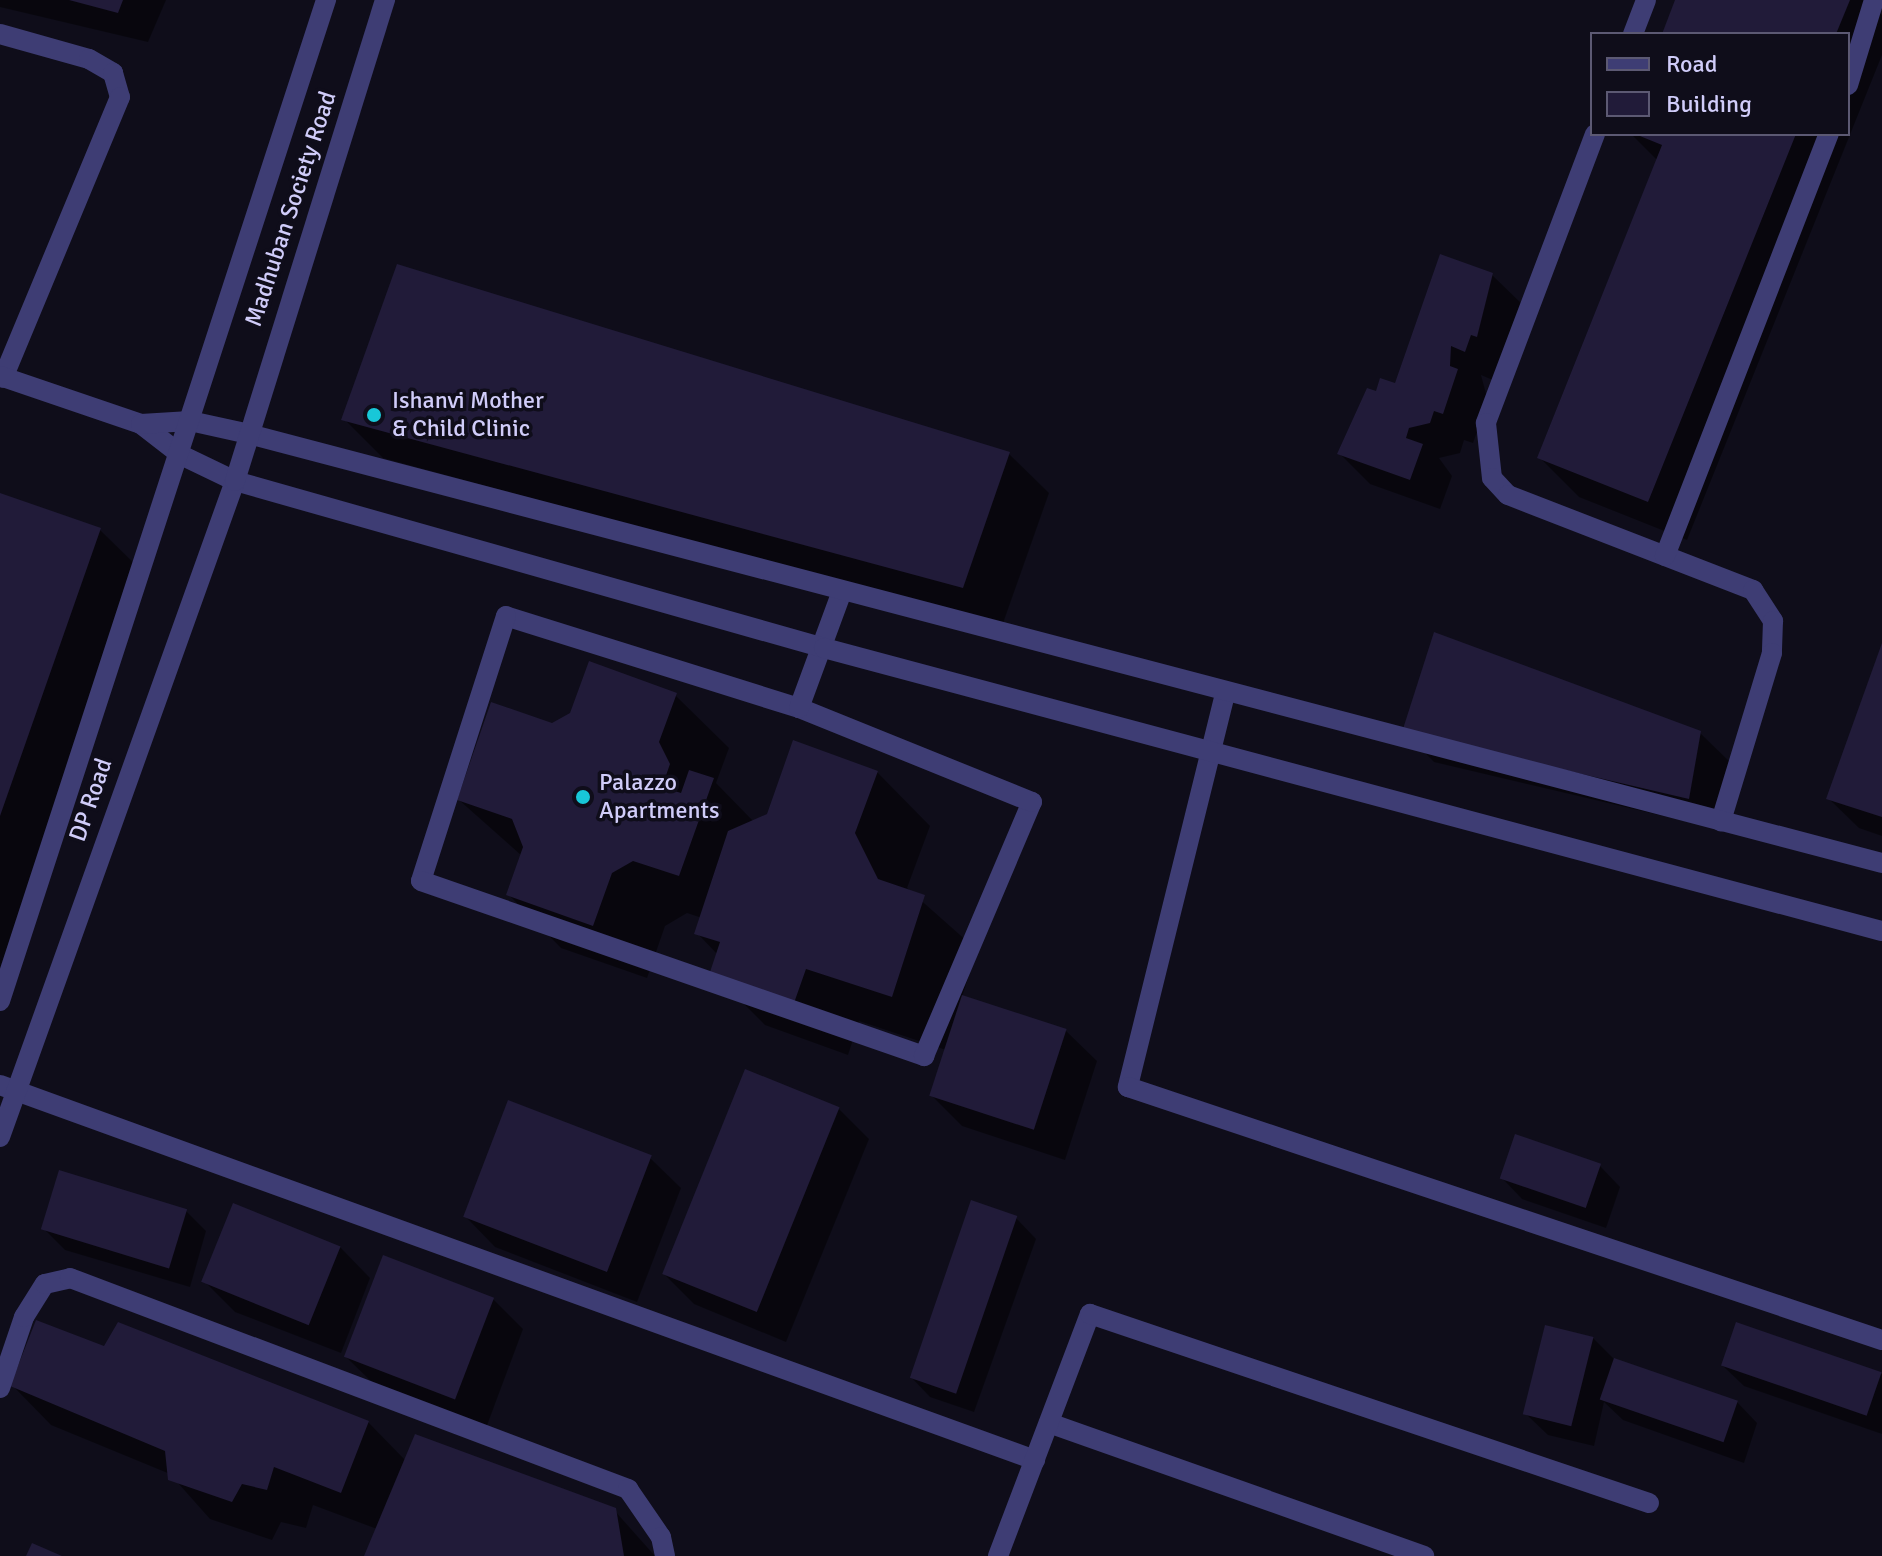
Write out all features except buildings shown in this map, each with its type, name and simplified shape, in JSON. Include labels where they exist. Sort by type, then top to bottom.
[{"type":"street","name":"DP Road","points":[[0,1001],[181,455],[326,0]]},
{"type":"street","name":"Madhuban Society Road","points":[[235,481],[385,0]]},
{"type":"street","points":[[1634,32],[1646,0]]},
{"type":"street","points":[[1850,78],[1874,0]]},
{"type":"street","points":[[0,34],[89,59],[113,73],[120,97],[2,377],[141,424],[181,455],[235,481],[824,648],[1882,931]]},
{"type":"street","points":[[1594,136],[1486,423],[1492,478],[1508,495],[1753,590],[1773,621],[1772,653],[1721,821]]},
{"type":"street","points":[[1665,556],[1828,136]]},
{"type":"street","points":[[141,424],[190,421],[249,434],[1225,694],[1882,863]]},
{"type":"street","name":"DP Road","points":[[0,1137],[8,1088],[235,481]]},
{"type":"street","points":[[799,708],[824,648],[842,591]]},
{"type":"street","points":[[506,616],[799,708],[1032,802],[924,1056],[421,881],[506,616]]},
{"type":"street","points":[[1225,694],[1128,1087],[1882,1340]]},
{"type":"street","points":[[8,1088],[1035,1460]]},
{"type":"street","points":[[0,1388],[24,1317],[45,1284],[70,1278],[628,1489],[661,1537],[665,1556]]},
{"type":"street","points":[[998,1556],[1090,1314],[1649,1503]]},
{"type":"street","points":[[1049,1423],[1424,1556]]},
{"type":"place","name":"Ishanvi Mother & Child Clinic","points":[[374,415]]},
{"type":"place","name":"Palazzo Apartments","points":[[583,797]]}]
